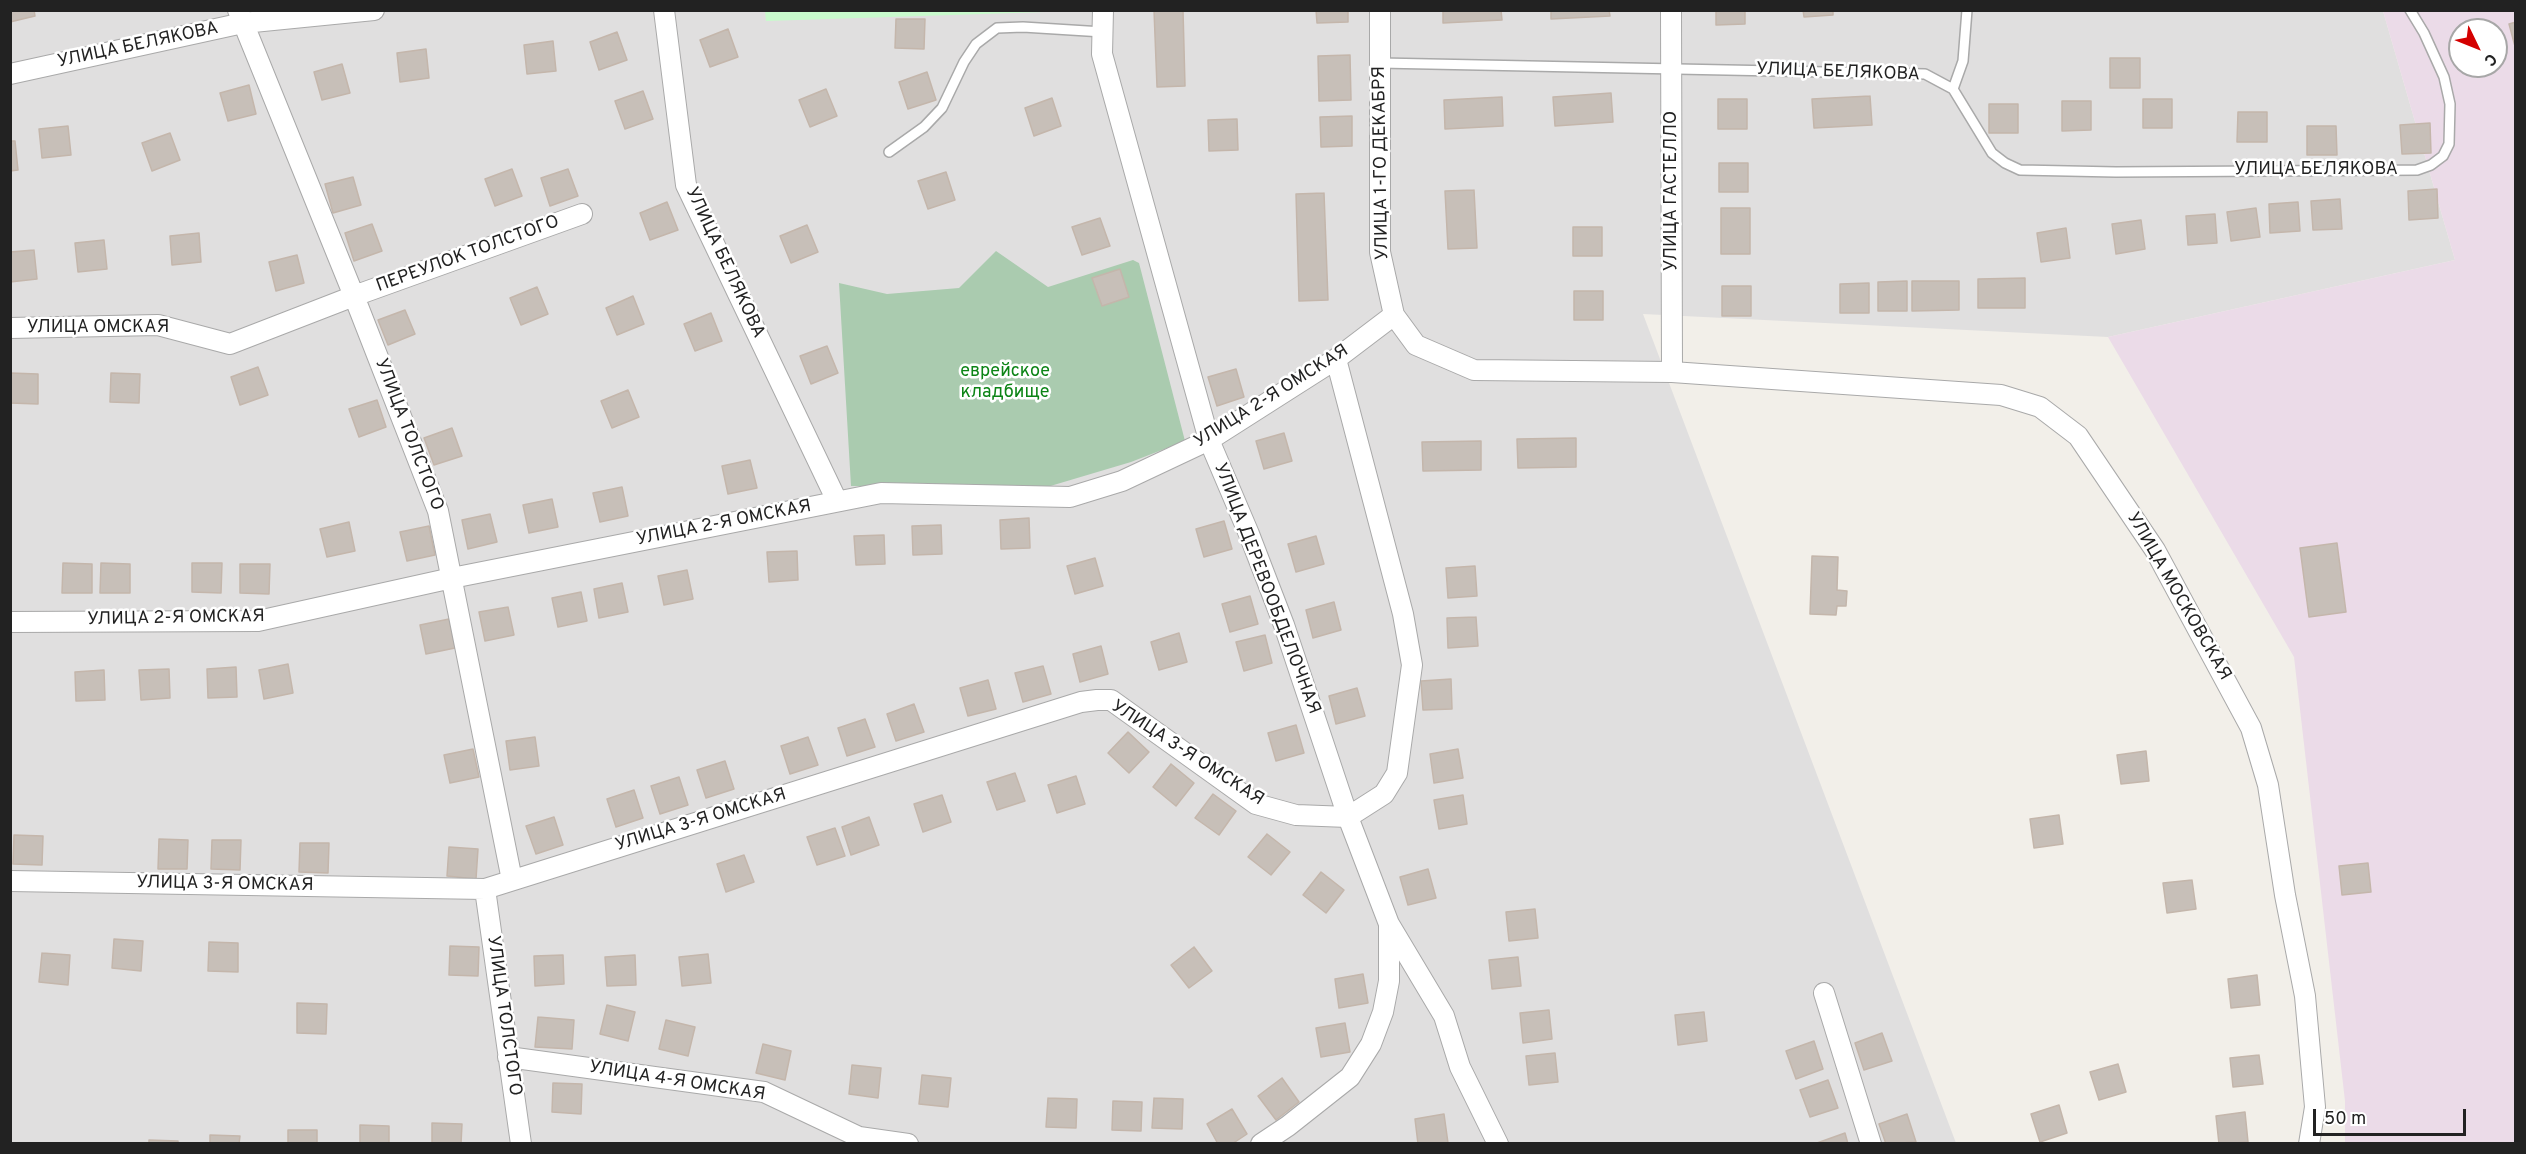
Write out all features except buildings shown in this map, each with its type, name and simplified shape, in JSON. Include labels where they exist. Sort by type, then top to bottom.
[{"type":"street","name":"УЛИЦА БЕЛЯКОВА","points":[[10,74],[240,17],[374,10]]},
{"type":"street","name":"УЛИЦА БЕЛЯКОВА","points":[[664,10],[686,185],[837,501]]},
{"type":"street","name":"УЛИЦА ДЕРЕВООБДЕЛОЧНАЯ","points":[[1102,10],[1102,54],[1209,440],[1284,625],[1348,818],[1389,924],[1444,1016],[1460,1067],[1498,1143]]},
{"type":"street","name":"УЛИЦА 1-ГО ДЕКАБРЯ","points":[[1380,10],[1380,252],[1394,315]]},
{"type":"street","name":"УЛИЦА ГАСТЕЛЛО","points":[[1671,10],[1672,372]]},
{"type":"street","name":"УЛИЦА ТОЛСТОГО","points":[[240,17],[354,296],[438,511],[512,880]]},
{"type":"street","name":"ПЕРЕУЛОК ТОЛСТОГО","points":[[354,296],[582,214]]},
{"type":"street","name":"УЛИЦА ОМСКАЯ","points":[[10,328],[158,325],[230,344],[354,296]]},
{"type":"street","name":"УЛИЦА 2-Я ОМСКАЯ","points":[[10,622],[258,621],[452,578],[881,493],[1070,497],[1122,481],[1209,440],[1336,359],[1394,315]]},
{"type":"street","name":"УЛИЦА МОСКОВСКАЯ","points":[[1394,315],[1416,345],[1474,370],[1672,372],[2001,395],[2040,406],[2078,436],[2155,550],[2250,728],[2268,786],[2285,895],[2305,996],[2315,1107],[2309,1143]]},
{"type":"street","points":[[1336,359],[1403,614],[1412,665],[1397,773],[1384,794],[1348,818]]},
{"type":"street","name":"УЛИЦА 3-Я ОМСКАЯ","points":[[10,880],[485,889],[1081,702],[1097,700],[1111,700],[1256,804],[1296,815],[1348,818]]},
{"type":"street","name":"УЛИЦА ТОЛСТОГО","points":[[485,889],[520,1143]]},
{"type":"street","points":[[1261,1143],[1288,1126],[1350,1077],[1371,1044],[1383,1012],[1389,981],[1389,924]]},
{"type":"street","points":[[1824,993],[1871,1143]]},
{"type":"street","name":"УЛИЦА 4-Я ОМСКАЯ","points":[[508,1057],[764,1092],[859,1137],[908,1143]]},
{"type":"lane","points":[[1953,89],[1964,61],[1967,10]]},
{"type":"lane","name":"УЛИЦА БЕЛЯКОВА","points":[[1380,63],[1925,74],[1953,89],[1992,153],[2005,163],[2020,170],[2116,172],[2417,170],[2431,165],[2443,156],[2449,144],[2450,104],[2444,77],[2424,33],[2410,10]]},
{"type":"lane","points":[[889,152],[924,127],[942,108],[964,62],[976,44],[997,28],[1023,27],[1103,32]]},
{"type":"shaded area","points":[[10,11],[2383,11],[2455,260],[2108,337],[1643,314],[1956,1143],[11,1143]]},
{"type":"shaded area","points":[[2383,11],[2515,11],[2515,1143],[2345,1143],[2345,1101],[2294,657],[2108,337],[2455,260]]},
{"type":"green space","points":[[765,10],[1076,11],[766,21]]},
{"type":"green space","name":"еврейское кладбище","points":[[996,251],[1048,287],[1133,260],[1139,263],[1185,441],[1131,462],[1047,487],[851,486],[839,283],[887,294],[959,288]]}]
